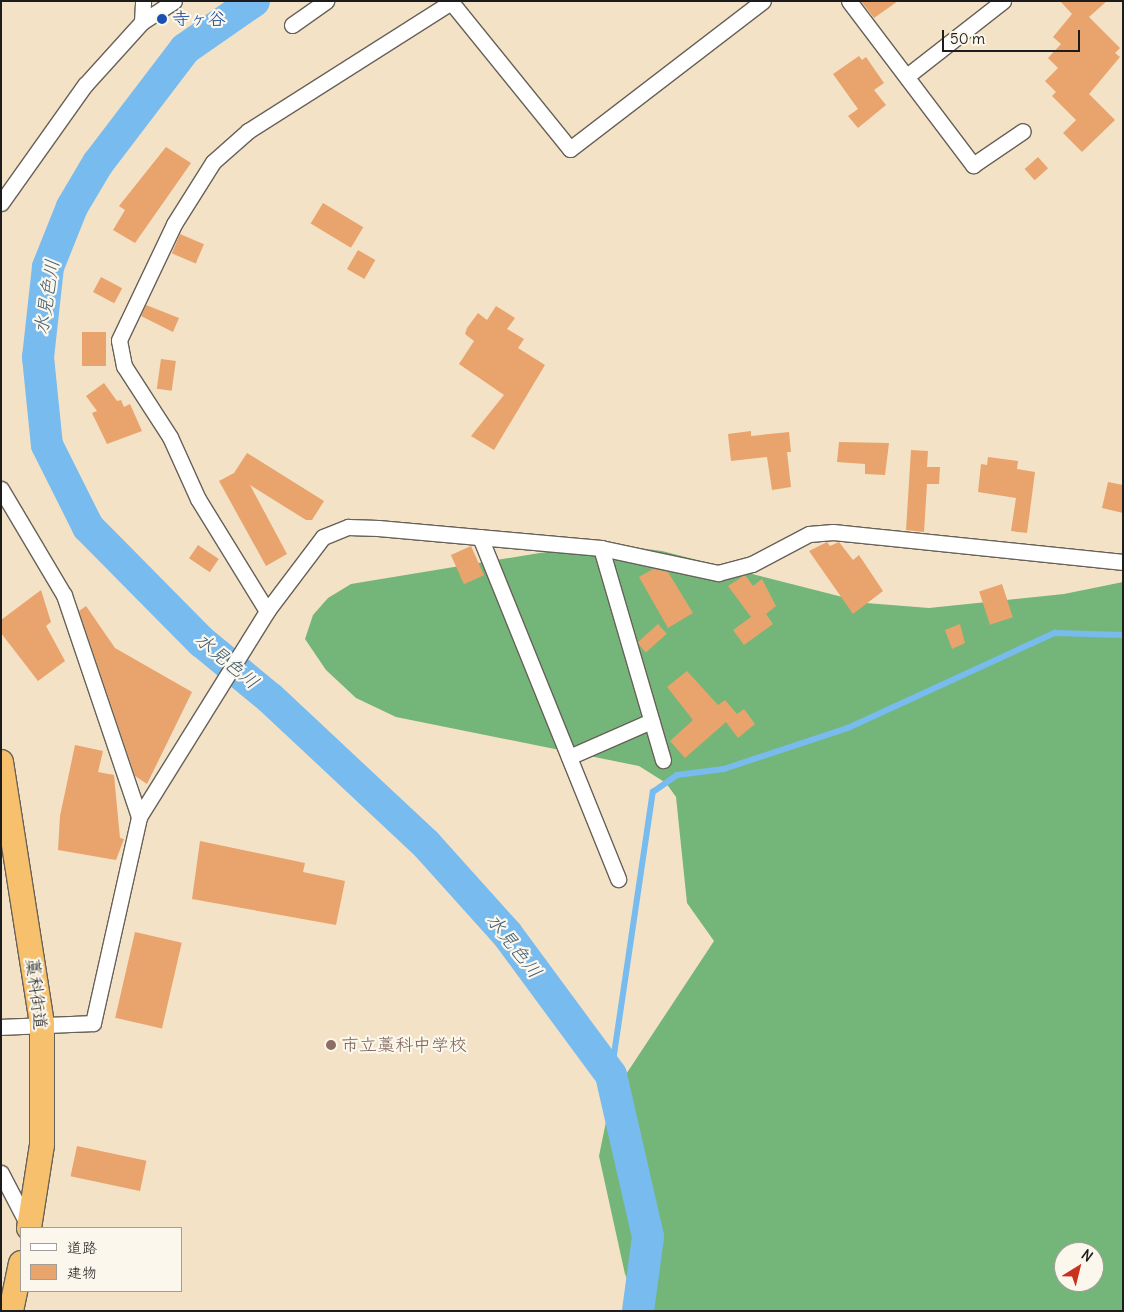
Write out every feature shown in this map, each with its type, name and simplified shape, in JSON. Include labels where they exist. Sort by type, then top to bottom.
[{"type":"highway","name":"藁科街道","points":[[1,762],[42,1023],[42,1145],[29,1227]]},
{"type":"highway","points":[[11,1311],[20,1268]]},
{"type":"street","points":[[142,22],[144,1]]},
{"type":"street","points":[[1,203],[85,85],[142,22],[174,1]]},
{"type":"street","points":[[267,611],[198,499],[170,437],[124,366],[120,340],[174,224],[213,162],[248,131],[452,2],[570,149],[763,1]]},
{"type":"street","points":[[849,1],[973,165],[1023,131]]},
{"type":"street","points":[[907,76],[1003,1]]},
{"type":"street","points":[[292,25],[324,2]]},
{"type":"street","points":[[1,489],[64,596],[139,817]]},
{"type":"street","points":[[1,1027],[42,1023],[93,1023],[139,817],[267,611],[318,542],[348,527],[601,548],[718,573],[752,564],[808,534],[833,532],[1123,562]]},
{"type":"street","points":[[480,537],[618,879]]},
{"type":"street","points":[[601,548],[663,760]]},
{"type":"street","points":[[569,757],[651,721]]},
{"type":"street","points":[[1,1173],[28,1227]]},
{"type":"green space","points":[[600,543],[662,551],[866,603],[929,608],[1064,594],[1123,582],[1123,1311],[640,1311],[625,1274],[599,1156],[611,1097],[714,941],[687,903],[676,797],[666,783],[639,766],[396,717],[356,698],[326,670],[305,639],[313,615],[328,598],[351,584]]},
{"type":"building","points":[[861,1],[898,1],[874,18]]},
{"type":"building","points":[[1060,1],[1107,1],[1089,17],[1120,48],[1115,53],[1120,57],[1089,94],[1115,120],[1082,152],[1063,133],[1076,120],[1052,96],[1056,92],[1045,81],[1058,68],[1048,58],[1061,44],[1053,37],[1072,14]]},
{"type":"building","points":[[859,56],[862,60],[866,57],[884,83],[874,90],[886,105],[858,128],[848,116],[858,109],[833,74]]},
{"type":"building","points":[[166,147],[191,163],[135,243],[113,230],[125,210],[119,206]]},
{"type":"building","points":[[1038,157],[1048,168],[1035,180],[1025,169]]},
{"type":"building","points":[[323,203],[363,227],[351,248],[311,224]]},
{"type":"building","points":[[180,234],[204,244],[196,263],[172,253]]},
{"type":"building","points":[[358,250],[375,260],[364,279],[347,269]]},
{"type":"building","points":[[101,277],[122,288],[114,303],[93,292]]},
{"type":"building","points":[[146,305],[179,318],[173,332],[141,316]]},
{"type":"building","points":[[496,306],[515,318],[507,329],[524,339],[518,348],[545,365],[494,450],[471,436],[504,395],[459,364],[474,341],[465,334],[467,328],[478,313],[487,320]]},
{"type":"building","points":[[82,332],[106,332],[106,366],[82,366]]},
{"type":"building","points":[[161,359],[176,361],[172,391],[157,389]]},
{"type":"building","points":[[104,383],[117,401],[121,400],[124,407],[130,404],[142,431],[107,444],[92,413],[97,411],[86,396]]},
{"type":"building","points":[[751,431],[751,436],[789,432],[791,452],[787,452],[791,487],[772,490],[767,457],[731,461],[728,434]]},
{"type":"building","points":[[839,442],[889,443],[885,475],[865,474],[865,464],[837,462]]},
{"type":"building","points":[[911,450],[928,451],[927,467],[940,467],[939,484],[927,484],[924,532],[906,530]]},
{"type":"building","points":[[247,453],[324,501],[312,520],[306,520],[250,485],[287,554],[266,566],[219,481],[234,473]]},
{"type":"building","points":[[988,457],[1018,461],[1017,469],[1035,472],[1027,533],[1011,531],[1016,498],[978,492],[981,464],[987,465]]},
{"type":"building","points":[[1108,482],[1123,485],[1123,513],[1102,508]]},
{"type":"building","points":[[827,542],[830,546],[839,542],[853,560],[859,555],[883,591],[853,614],[809,551]]},
{"type":"building","points":[[198,545],[219,559],[210,572],[189,558]]},
{"type":"building","points":[[471,546],[484,575],[464,584],[451,555]]},
{"type":"building","points":[[653,569],[668,572],[693,613],[668,628],[639,577]]},
{"type":"building","points":[[745,575],[753,586],[762,579],[776,606],[766,614],[773,624],[744,645],[733,630],[751,617],[728,586]]},
{"type":"building","points":[[1002,584],[1013,617],[990,625],[979,591]]},
{"type":"building","points":[[41,590],[51,622],[46,626],[65,661],[38,681],[1,633],[1,620]]},
{"type":"building","points":[[86,606],[115,648],[192,692],[147,784],[135,776],[79,611]]},
{"type":"building","points":[[658,624],[667,634],[646,652],[637,643]]},
{"type":"building","points":[[960,624],[965,643],[952,649],[945,630]]},
{"type":"building","points":[[687,671],[718,705],[725,700],[737,714],[744,709],[755,724],[738,738],[726,722],[685,758],[670,741],[693,720],[667,687]]},
{"type":"building","points":[[75,745],[103,751],[98,772],[114,775],[120,838],[124,839],[116,860],[58,850],[60,816]]},
{"type":"building","points":[[200,841],[305,863],[303,872],[345,881],[336,925],[192,899]]},
{"type":"building","points":[[135,932],[182,943],[162,1029],[115,1018]]},
{"type":"building","points":[[77,1146],[146,1161],[140,1191],[71,1176]]},
{"type":"waterway","name":"水見色川","points":[[254,1],[185,49],[98,163],[72,207],[48,267],[38,357],[47,445],[88,527],[202,642],[270,698],[426,844],[507,934],[611,1075],[648,1237],[638,1311]]},
{"type":"waterway","points":[[611,1075],[653,792],[677,775],[724,769],[848,728],[1055,633],[1123,635]]},
{"type":"place","name":"寺ヶ谷","points":[[162,19]]},
{"type":"place","name":"市立藁科中学校","points":[[331,1045]]}]
